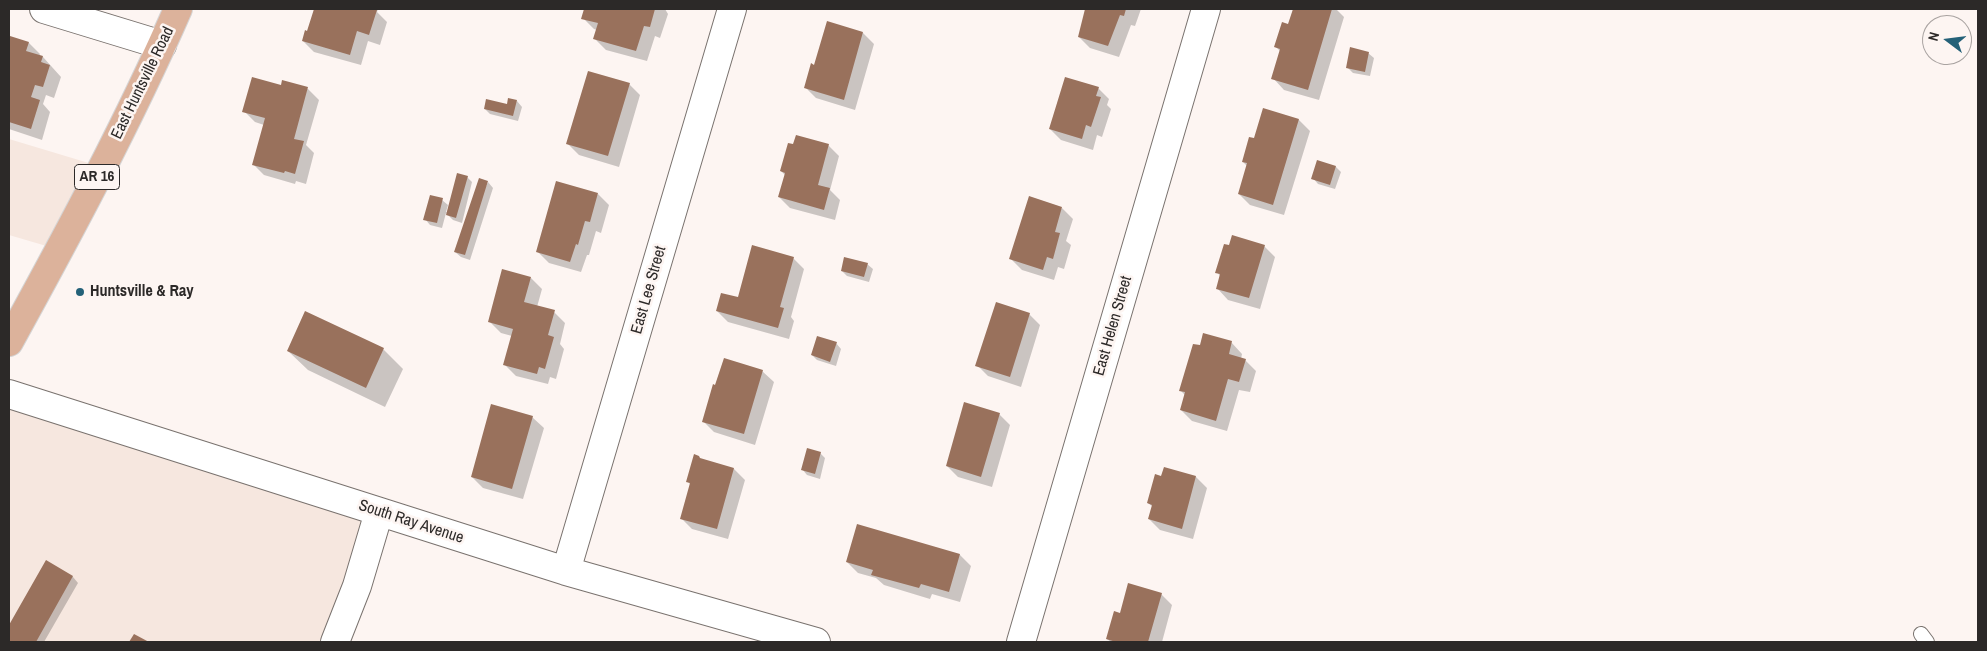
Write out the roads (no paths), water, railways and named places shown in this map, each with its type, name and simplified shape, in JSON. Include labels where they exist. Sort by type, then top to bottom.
[{"type":"main road","name":"East Huntsville Road","points":[[9,342],[68,236],[178,9]]},
{"type":"street","points":[[44,9],[162,45]]},
{"type":"street","name":"East Lee Street","points":[[566,571],[732,9]]},
{"type":"street","name":"East Helen Street","points":[[1021,642],[1206,9]]},
{"type":"street","name":"South Ray Avenue","points":[[9,394],[566,571],[816,642]]},
{"type":"street","points":[[335,642],[357,586],[379,512]]},
{"type":"place","name":"Huntsville & Ray","points":[[80,292]]}]
